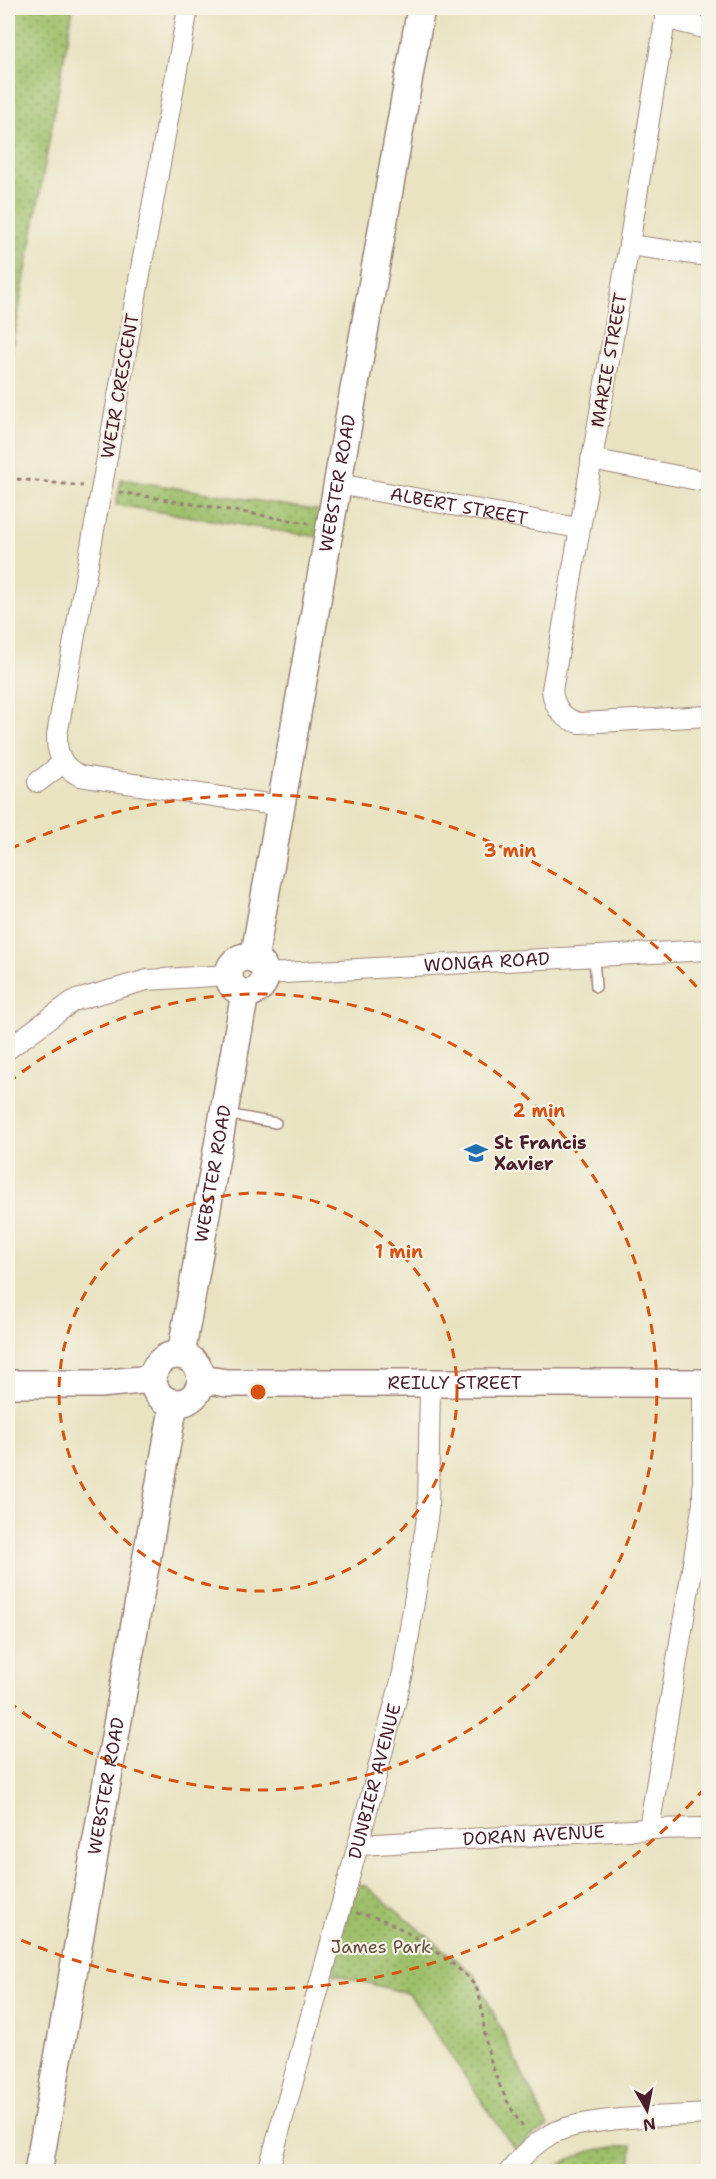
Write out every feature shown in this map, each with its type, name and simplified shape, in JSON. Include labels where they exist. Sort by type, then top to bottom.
[{"type":"street","name":"WEIR CRESCENT","points":[[63,763],[57,750],[57,735],[188,8]]},
{"type":"street","name":"WEBSTER ROAD","points":[[259,967],[280,806],[421,8]]},
{"type":"street","points":[[666,13],[708,29]]},
{"type":"street","name":"MARIE STREET","points":[[666,13],[629,245],[552,687],[553,699],[559,710],[574,722],[708,716]]},
{"type":"street","points":[[629,245],[708,256]]},
{"type":"street","points":[[591,459],[708,482]]},
{"type":"street","name":"ALBERT STREET","points":[[338,484],[578,528]]},
{"type":"street","points":[[38,782],[63,763],[73,772],[88,777],[280,806]]},
{"type":"street","name":"WONGA ROAD","points":[[259,967],[594,957],[708,950]]},
{"type":"street","points":[[8,1050],[73,1001],[147,980],[237,984],[233,964],[237,960],[242,958],[259,967]]},
{"type":"street","name":"WEBSTER ROAD","points":[[181,1355],[223,1113],[237,984]]},
{"type":"street","points":[[181,1355],[195,1363],[200,1370],[201,1379],[196,1394],[190,1399],[174,1403],[159,1395],[152,1379],[154,1371],[164,1358],[181,1355]]},
{"type":"street","points":[[8,1384],[100,1384],[152,1379]]},
{"type":"street","name":"REILLY STREET","points":[[201,1379],[227,1383],[706,1383]]},
{"type":"street","name":"DUNBIER AVENUE","points":[[268,2172],[358,1845],[405,1663],[428,1512],[430,1383]]},
{"type":"street","points":[[650,1829],[703,1503],[706,1383]]},
{"type":"street","name":"WEBSTER ROAD","points":[[38,2172],[174,1403]]},
{"type":"street","name":"DORAN AVENUE","points":[[358,1845],[650,1829],[708,1828]]},
{"type":"street","points":[[509,2172],[536,2145],[552,2134],[597,2122],[708,2114]]},
{"type":"lane","points":[[594,957],[596,987]]},
{"type":"lane","points":[[223,1113],[276,1124]]},
{"type":"path","points":[[8,478],[102,489],[330,526]]},
{"type":"path","points":[[340,1909],[383,1920],[428,1946],[471,1979],[478,1991],[488,2050],[503,2096],[536,2145]]},
{"type":"green space","points":[[8,8],[73,8],[8,371]]},
{"type":"green space","points":[[121,479],[328,512],[324,538],[116,505]]},
{"type":"green space","name":"James Park","points":[[356,1884],[366,1886],[475,1975],[548,2127],[530,2137],[515,2150],[409,1994],[333,1974]]},
{"type":"green space","points":[[632,2145],[630,2171],[550,2171],[589,2152]]},
{"type":"place","name":"St Francis Xavier","points":[[476,1153]]}]
